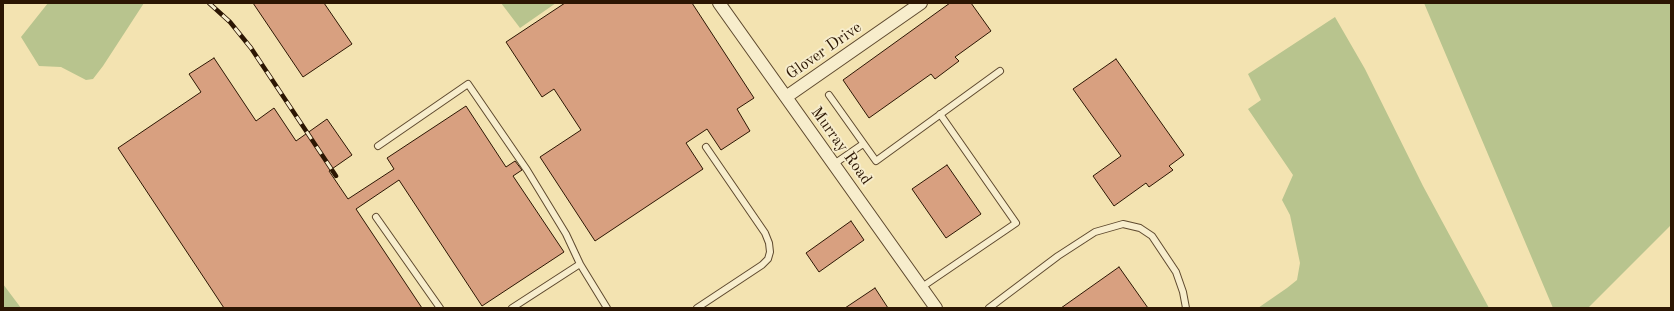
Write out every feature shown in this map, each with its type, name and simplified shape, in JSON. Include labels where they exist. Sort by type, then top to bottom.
[{"type":"street","name":"Murray Road","points":[[719,3],[936,308]]},
{"type":"street","name":"Glover Drive","points":[[786,98],[921,3]]},
{"type":"lane","points":[[828,95],[876,161],[1000,71]]},
{"type":"lane","points":[[378,146],[468,84],[527,170],[566,234],[580,264],[608,308]]},
{"type":"lane","points":[[922,287],[1016,223],[940,114]]},
{"type":"lane","points":[[834,164],[863,144]]},
{"type":"lane","points":[[697,308],[762,265],[768,259],[770,252],[769,243],[765,233],[706,147]]},
{"type":"lane","points":[[376,217],[440,308]]},
{"type":"lane","points":[[990,308],[1058,256],[1095,232],[1123,224],[1140,228],[1152,236],[1176,272],[1183,292],[1186,308]]},
{"type":"lane","points":[[512,308],[580,264]]},
{"type":"green space","points":[[48,3],[144,3],[103,66],[93,79],[86,80],[61,67],[39,66],[21,37]]},
{"type":"green space","points":[[501,3],[556,3],[520,28]]},
{"type":"green space","points":[[1424,3],[1671,3],[1671,225],[1588,308],[1553,308]]},
{"type":"green space","points":[[1335,17],[1365,69],[1423,186],[1489,308],[1258,308],[1297,280],[1300,263],[1290,215],[1282,200],[1293,175],[1248,109],[1261,100],[1248,74]]},
{"type":"green space","points":[[3,284],[21,308],[3,308]]},
{"type":"building","points":[[253,3],[324,3],[352,44],[303,77]]},
{"type":"building","points":[[565,3],[692,3],[754,98],[737,109],[750,131],[721,150],[707,129],[686,143],[703,169],[595,241],[540,157],[581,130],[554,89],[542,97],[506,42]]},
{"type":"building","points":[[950,3],[971,3],[991,31],[955,57],[959,61],[935,79],[931,74],[869,118],[843,80]]},
{"type":"building","points":[[214,58],[256,121],[274,108],[296,141],[327,119],[352,155],[329,171],[348,199],[394,169],[387,158],[466,106],[506,167],[515,161],[522,170],[513,176],[564,252],[482,306],[399,180],[356,209],[422,308],[224,308],[118,148],[201,92],[189,74]]},
{"type":"building","points":[[1116,59],[1184,155],[1169,166],[1173,170],[1149,187],[1146,183],[1114,206],[1093,176],[1121,156],[1073,89]]},
{"type":"building","points":[[947,165],[981,214],[946,238],[912,189]]},
{"type":"building","points":[[851,221],[864,240],[819,272],[806,253]]},
{"type":"building","points":[[1119,267],[1148,308],[1061,308]]},
{"type":"building","points":[[875,288],[888,308],[845,308]]},
{"type":"railway","points":[[209,3],[230,22],[251,48],[336,176]]}]
